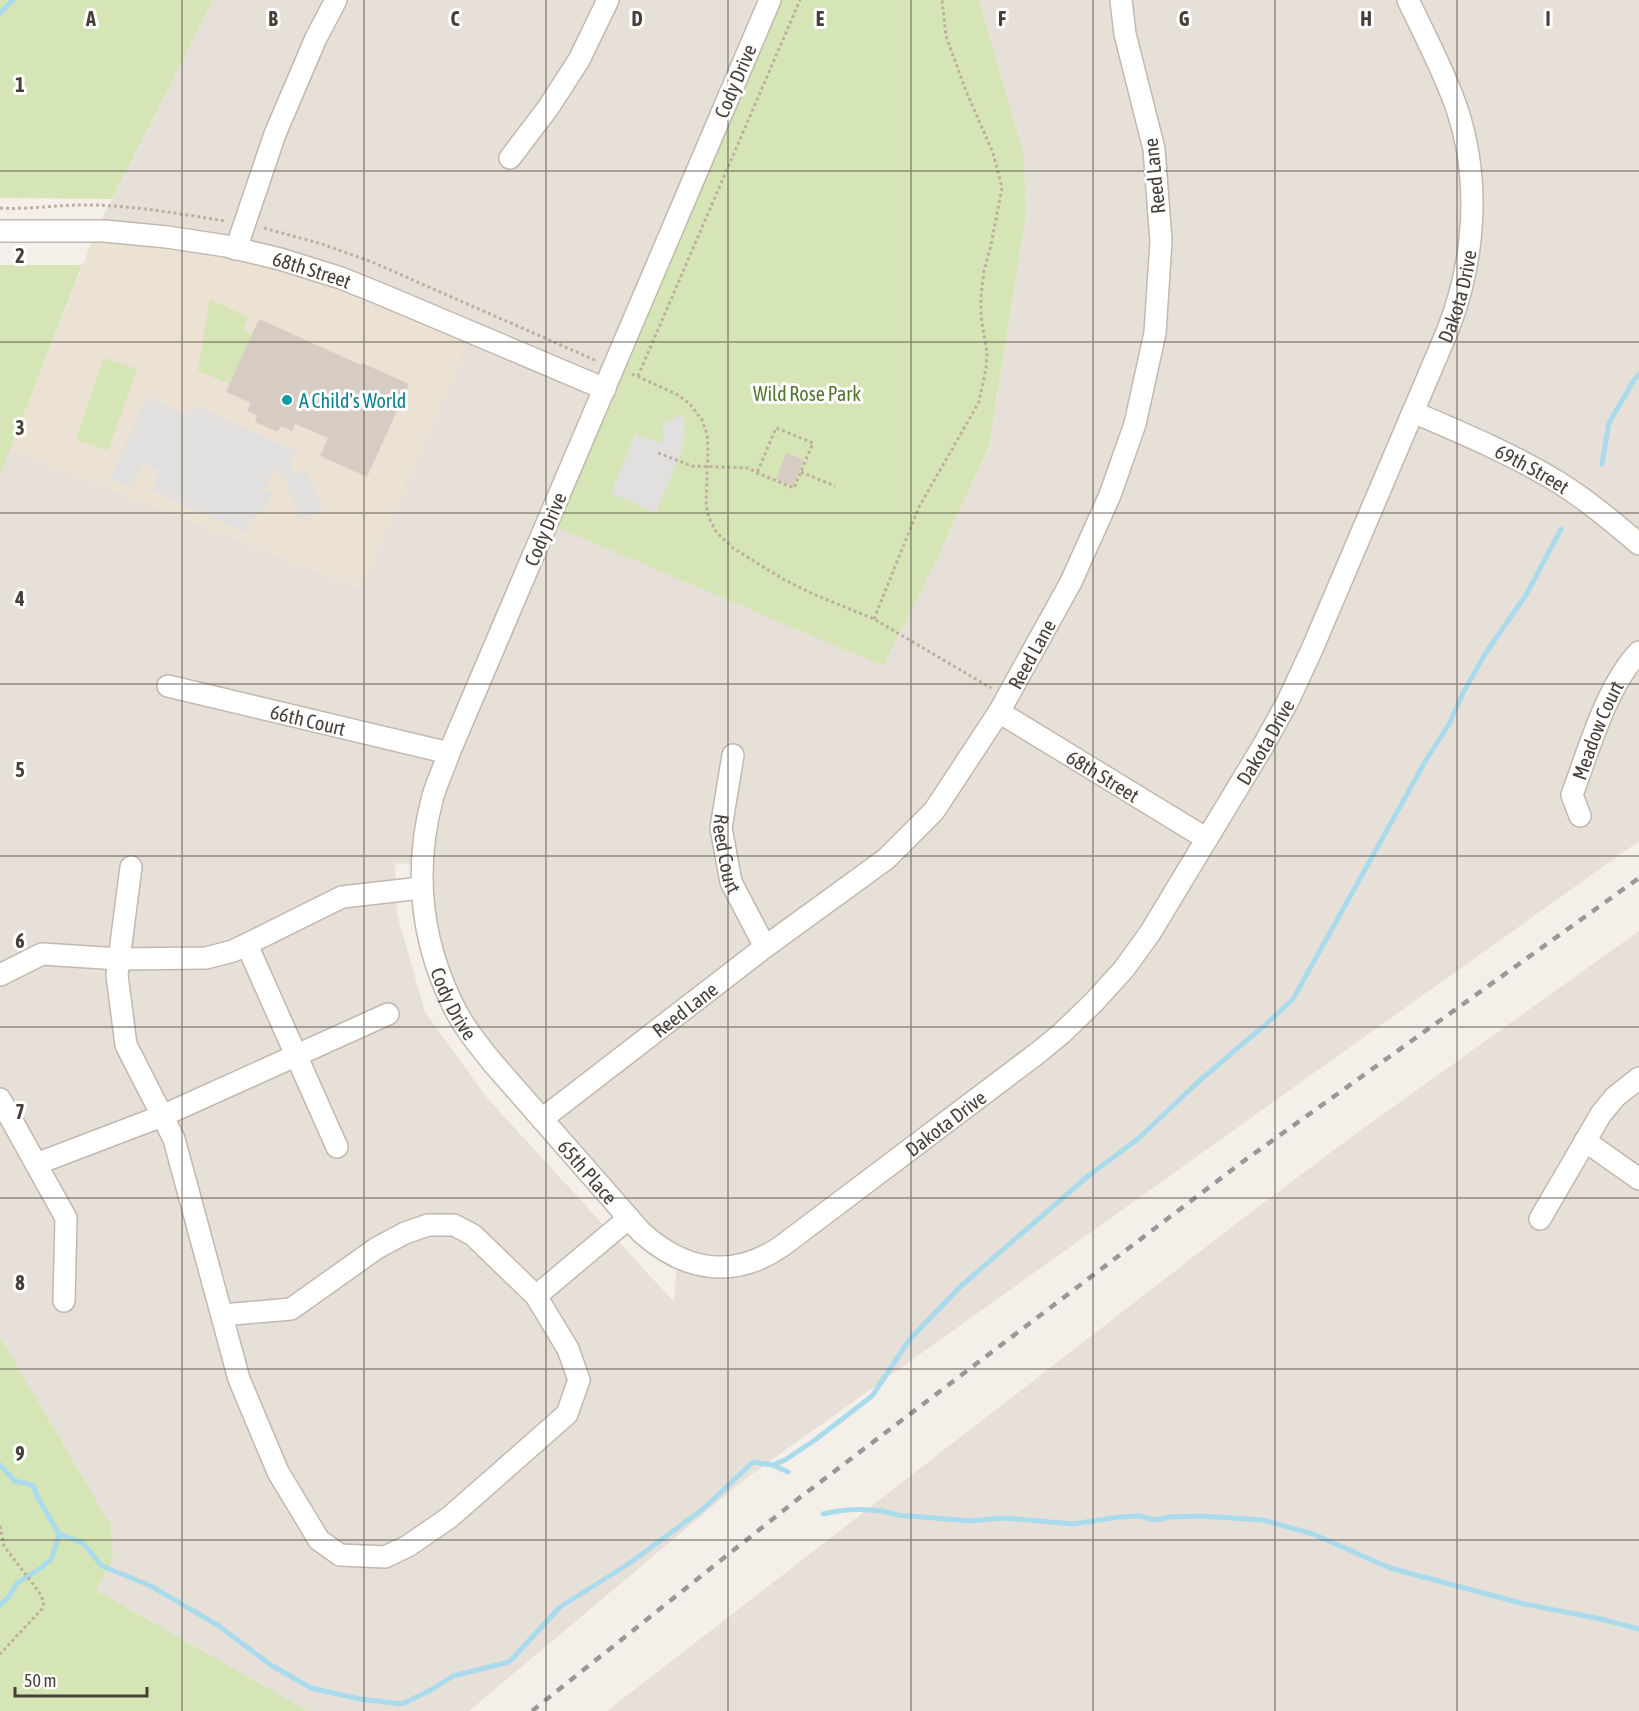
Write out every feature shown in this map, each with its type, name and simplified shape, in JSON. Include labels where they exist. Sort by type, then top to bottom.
[{"type":"street","points":[[236,249],[275,134],[316,38],[336,0]]},
{"type":"street","points":[[510,158],[548,108],[579,60],[608,0]]},
{"type":"street","name":"Cody Drive","points":[[492,1062],[471,1036],[456,1011],[436,968],[428,936],[421,888],[426,824],[449,753],[770,0]]},
{"type":"street","name":"Reed Lane","points":[[542,1119],[765,947],[886,859],[934,811],[999,712],[1071,582],[1110,495],[1135,424],[1155,333],[1161,242],[1154,148],[1125,34],[1121,0]]},
{"type":"street","name":"Dakota Drive","points":[[699,1265],[719,1267],[740,1265],[778,1249],[1062,1033],[1124,969],[1161,915],[1288,701],[1447,332],[1460,294],[1468,260],[1472,222],[1471,181],[1466,146],[1457,110],[1442,72],[1408,0]]},
{"type":"street","name":"68th Street","points":[[0,231],[104,231],[167,237],[280,259],[341,278],[604,389]]},
{"type":"street","name":"69th Street","points":[[1413,412],[1510,456],[1559,483],[1612,521],[1639,544]]},
{"type":"street","name":"Meadow Court","points":[[1580,816],[1572,795],[1609,698],[1617,682],[1639,652]]},
{"type":"street","name":"66th Court","points":[[168,686],[449,753]]},
{"type":"street","name":"68th Street","points":[[999,712],[1207,839]]},
{"type":"street","name":"Reed Court","points":[[734,755],[721,828],[731,882],[765,947]]},
{"type":"street","points":[[131,867],[117,975],[126,1045],[174,1139],[239,1378],[278,1472],[319,1540],[340,1555],[385,1557],[408,1546],[450,1517],[567,1414],[579,1380],[568,1349],[536,1296],[473,1235],[454,1225],[428,1225],[405,1233],[377,1248],[291,1309],[222,1315]]},
{"type":"street","points":[[0,975],[42,954],[119,959],[206,957],[233,951],[247,945],[342,897],[421,888]]},
{"type":"street","points":[[247,945],[337,1147]]},
{"type":"street","points":[[36,1164],[162,1116],[388,1014]]},
{"type":"street","name":"65th Place","points":[[492,1062],[629,1218],[657,1246],[677,1258],[699,1265]]},
{"type":"street","points":[[1540,1219],[1601,1114],[1616,1096],[1639,1078]]},
{"type":"street","points":[[0,1099],[66,1218],[64,1301]]},
{"type":"street","points":[[1585,1142],[1639,1179]]},
{"type":"street","points":[[536,1296],[629,1218]]},
{"type":"path","points":[[800,0],[638,376],[678,395],[695,410],[702,420],[707,434],[706,505],[709,518],[717,533],[733,548],[783,579],[874,620],[995,690]]},
{"type":"path","points":[[874,620],[919,507],[979,402],[986,368],[987,353],[981,316],[981,296],[984,271],[1002,188],[993,153],[966,91],[946,36],[942,0]]},
{"type":"path","points":[[658,453],[692,466],[749,468],[757,473],[794,488],[813,443],[776,428],[757,473]]},
{"type":"path","points":[[801,472],[835,486]]},
{"type":"path","points":[[0,1527],[4,1546],[44,1602],[42,1609],[0,1654]]},
{"type":"shaded area","points":[[213,0],[770,0],[883,666],[989,448],[1026,215],[1024,155],[979,0],[1639,0],[1639,841],[745,1479],[469,1711],[308,1711],[96,1590],[113,1560],[111,1525],[0,1337],[0,475],[10,449],[361,589],[97,229]],"holes":[[[395,863],[421,865],[451,1003],[677,1258],[674,1302],[488,1099],[425,1012],[397,914]]]},
{"type":"shaded area","points":[[97,229],[226,246],[473,333],[361,589],[10,449]]},
{"type":"shaded area","points":[[147,396],[188,416],[193,405],[296,451],[289,466],[295,474],[307,469],[323,510],[301,519],[284,478],[276,468],[265,490],[272,494],[263,514],[256,511],[246,533],[152,490],[159,471],[143,463],[132,488],[110,479]]},
{"type":"shaded area","points":[[683,414],[685,439],[682,450],[656,513],[611,493],[635,434],[662,443],[664,433],[662,424]]},
{"type":"shaded area","points":[[1639,931],[1639,1711],[607,1711],[1246,1216],[1354,1135]]},
{"type":"green space","points":[[0,0],[213,0],[112,199],[0,198]]},
{"type":"green space","name":"Wild Rose Park","points":[[770,0],[979,0],[1024,155],[1026,215],[989,447],[934,565],[883,666],[547,523]]},
{"type":"green space","points":[[0,265],[82,265],[0,475]]},
{"type":"green space","points":[[210,299],[249,317],[243,330],[252,335],[230,384],[198,371]]},
{"type":"green space","points":[[104,358],[137,369],[108,451],[76,439]]},
{"type":"green space","points":[[0,1337],[111,1525],[113,1560],[96,1590],[308,1711],[0,1711]]},
{"type":"building","name":"A Child's World","points":[[259,319],[409,384],[367,477],[320,456],[328,438],[295,424],[292,431],[281,426],[278,432],[255,422],[257,415],[247,411],[251,403],[226,392]]},
{"type":"building","points":[[786,453],[804,460],[793,486],[776,479]]},
{"type":"waterway","points":[[0,13],[13,0]]},
{"type":"waterway","points":[[1602,464],[1609,423],[1639,374]]},
{"type":"waterway","points":[[773,1465],[785,1460],[815,1440],[872,1396],[910,1339],[961,1286],[1088,1176],[1138,1139],[1199,1081],[1293,999],[1426,760],[1449,724],[1485,654],[1526,595],[1561,529]]},
{"type":"waterway","points":[[59,1534],[83,1543],[102,1566],[151,1586],[219,1626],[271,1665],[311,1688],[360,1699],[402,1704],[453,1676],[509,1662],[560,1607],[627,1565],[703,1509],[753,1462],[773,1465],[788,1472]]},
{"type":"waterway","points":[[0,1465],[15,1481],[33,1485],[59,1534],[52,1558],[17,1583],[8,1598],[0,1605]]},
{"type":"waterway","points":[[823,1514],[845,1510],[866,1510],[902,1516],[971,1521],[1003,1518],[1073,1524],[1140,1516],[1154,1520],[1200,1516],[1263,1520],[1313,1534],[1390,1568],[1524,1604],[1639,1629]]},
{"type":"railway","points":[[532,1711],[794,1502],[1241,1163],[1639,878]]},
{"type":"place","name":"A Child's World","points":[[287,400]]}]
